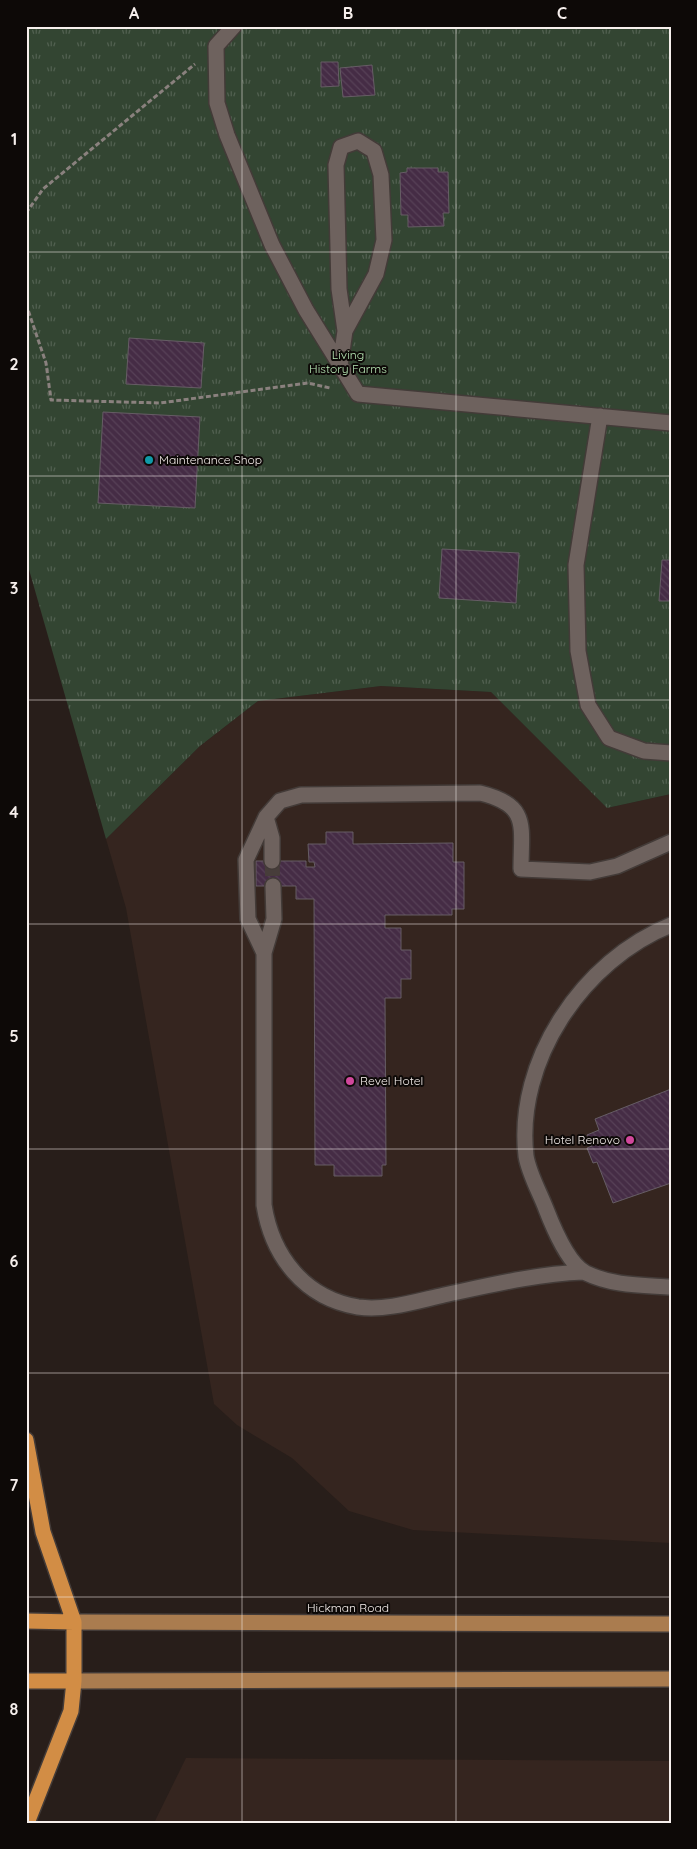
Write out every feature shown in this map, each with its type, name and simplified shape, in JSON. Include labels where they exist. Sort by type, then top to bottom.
[{"type":"highway","points":[[26,1440],[43,1532],[74,1622],[74,1681],[70,1711],[27,1823]]},
{"type":"highway","name":"Hickman Road","points":[[26,1621],[74,1622]]},
{"type":"highway","points":[[26,1681],[74,1681]]},
{"type":"main road","name":"Hickman Road","points":[[74,1622],[671,1624]]},
{"type":"main road","points":[[74,1681],[671,1679]]},
{"type":"lane","points":[[234,26],[216,46],[217,104],[227,135],[272,245],[306,310],[358,394],[671,423]]},
{"type":"lane","points":[[340,365],[345,331],[339,289],[336,165],[341,147],[358,141],[374,151],[381,175],[384,240],[376,274],[345,331]]},
{"type":"lane","points":[[600,416],[576,565],[578,651],[588,705],[609,738],[644,751],[671,753]]},
{"type":"lane","points":[[264,953],[248,919],[246,860],[266,817],[280,801],[301,795],[480,793],[502,798],[517,814],[520,824],[521,869],[590,872],[617,866],[671,842]]},
{"type":"lane","points":[[266,817],[272,838],[272,861]]},
{"type":"lane","points":[[272,886],[274,919],[264,953],[264,1205],[274,1243],[284,1260],[303,1282],[334,1301],[359,1307],[390,1306],[547,1274],[583,1272],[619,1285],[671,1287]]},
{"type":"lane","points":[[583,1272],[569,1256],[554,1228],[527,1159],[525,1128],[527,1103],[532,1080],[548,1042],[589,983],[611,960],[634,944],[671,925]]},
{"type":"path","points":[[26,213],[43,190],[216,46]]},
{"type":"path","points":[[26,304],[46,363],[51,400],[160,403],[308,383],[358,394]]},
{"type":"shaded area","points":[[381,686],[491,692],[607,808],[671,794],[671,1543],[413,1530],[349,1511],[292,1458],[237,1425],[214,1404],[126,908],[106,839],[200,746],[258,701]]},
{"type":"shaded area","points":[[186,1758],[671,1761],[671,1823],[154,1823]]},
{"type":"green space","name":"Living History Farms","points":[[26,26],[671,26],[671,794],[607,808],[491,692],[381,686],[258,701],[200,746],[106,839],[26,559]]},
{"type":"building","points":[[321,62],[338,62],[339,86],[321,87]]},
{"type":"building","points":[[372,65],[375,95],[343,97],[340,68]]},
{"type":"building","points":[[407,168],[438,168],[438,172],[448,172],[449,213],[443,213],[444,226],[408,227],[408,215],[401,215],[400,173],[407,172]]},
{"type":"building","points":[[129,338],[204,343],[201,388],[126,384]]},
{"type":"building","name":"Maintenance Shop","points":[[103,412],[200,417],[195,508],[98,503]]},
{"type":"building","points":[[442,549],[519,553],[516,603],[439,598]]},
{"type":"building","points":[[662,560],[671,560],[671,601],[659,601]]},
{"type":"building","name":"Revel Hotel","points":[[326,832],[353,832],[353,844],[453,843],[453,862],[464,862],[464,909],[452,909],[452,915],[385,915],[385,928],[401,928],[401,950],[411,950],[411,979],[401,979],[401,998],[385,998],[386,1165],[382,1165],[382,1176],[334,1176],[334,1165],[315,1165],[314,899],[296,899],[296,886],[256,886],[256,861],[306,861],[306,867],[315,867],[314,862],[309,862],[308,844],[326,844]]},
{"type":"building","name":"Hotel Renovo","points":[[671,1089],[671,1183],[613,1203],[597,1162],[593,1163],[587,1148],[592,1146],[587,1135],[599,1130],[595,1119]]},
{"type":"tunnel","points":[[272,861],[273,886]]},
{"type":"place","name":"Maintenance Shop","points":[[149,460]]},
{"type":"place","name":"Revel Hotel","points":[[350,1081]]},
{"type":"place","name":"Hotel Renovo","points":[[630,1140]]}]
